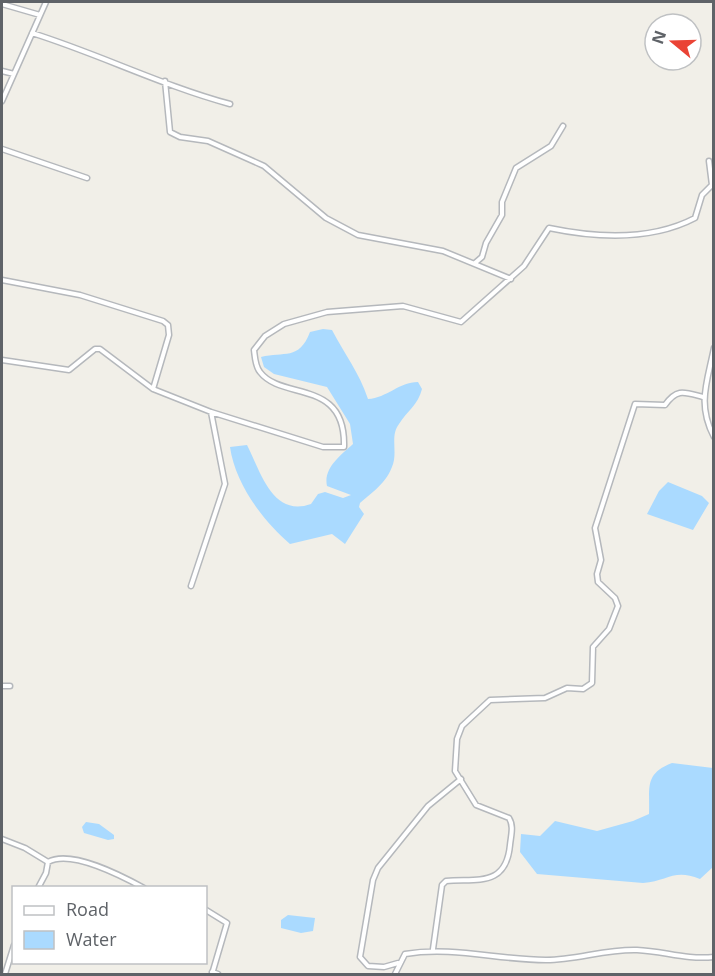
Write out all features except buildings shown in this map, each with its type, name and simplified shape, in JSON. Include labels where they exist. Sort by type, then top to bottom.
[{"type":"street","points":[[2,101],[46,2]]},
{"type":"street","points":[[2,4],[40,15]]},
{"type":"street","points":[[32,33],[165,81],[183,91],[230,104]]},
{"type":"street","points":[[2,71],[14,74]]},
{"type":"street","points":[[165,81],[170,132],[180,137],[208,141],[264,166],[326,218],[358,235],[443,250],[511,279]]},
{"type":"street","points":[[475,263],[482,257],[486,243],[502,215],[502,202],[516,168],[551,146],[563,126]]},
{"type":"street","points":[[2,149],[87,178]]},
{"type":"street","points":[[2,360],[69,370],[95,349],[100,349],[153,388],[211,412],[323,447],[344,447],[344,432],[332,408],[306,391],[268,379],[261,372],[254,350],[265,336],[284,324],[306,316],[403,306],[461,322],[524,266],[549,228],[593,234],[658,234],[695,218],[702,195],[712,185],[709,161]]},
{"type":"street","points":[[2,280],[80,296],[163,321],[168,325],[169,335],[153,388]]},
{"type":"street","points":[[714,348],[703,397],[706,418],[714,437]]},
{"type":"street","points":[[433,949],[442,885],[446,881],[479,881],[493,875],[504,867],[509,854],[512,824],[509,818],[476,805],[455,771],[457,739],[462,726],[490,699],[545,698],[567,688],[583,689],[592,683],[592,647],[609,629],[618,606],[615,598],[598,582],[597,574],[601,560],[595,528],[635,404],[665,405],[675,392],[681,391],[703,397]]},
{"type":"street","points":[[191,586],[225,484],[211,412]]},
{"type":"street","points":[[2,686],[10,686]]},
{"type":"street","points":[[399,962],[384,967],[368,966],[360,957],[373,880],[378,868],[428,806],[461,779]]},
{"type":"street","points":[[2,839],[25,848],[48,862]]},
{"type":"street","points":[[48,862],[60,857],[75,858],[139,886]]},
{"type":"street","points":[[39,886],[46,873],[48,862]]},
{"type":"street","points":[[207,911],[227,923],[212,973],[218,975]]},
{"type":"street","points":[[395,975],[399,962],[405,954],[433,949],[543,960],[578,958],[608,950],[661,952],[694,959],[714,957]]},
{"type":"street","points":[[5,975],[12,952]]},
{"type":"water","points":[[323,329],[332,330],[356,372],[368,399],[411,383],[418,382],[422,389],[415,404],[397,428],[394,437],[392,467],[381,485],[360,503],[359,507],[364,514],[345,544],[332,534],[290,544],[251,500],[238,474],[230,447],[247,445],[269,489],[286,504],[298,507],[311,504],[318,494],[325,492],[343,498],[351,495],[327,486],[326,479],[330,468],[338,457],[353,444],[350,424],[327,387],[274,374],[264,367],[261,357],[296,351],[306,341],[310,332]]},
{"type":"water","points":[[668,482],[702,496],[709,503],[693,530],[647,514],[659,491]]},
{"type":"water","points":[[672,763],[713,768],[713,867],[700,879],[677,875],[643,883],[537,874],[520,852],[521,834],[540,836],[555,821],[597,831],[649,814],[650,782],[657,772]]},
{"type":"water","points":[[86,822],[99,824],[114,835],[114,839],[108,840],[84,833],[82,827]]},
{"type":"water","points":[[288,915],[315,918],[313,931],[301,933],[281,928],[281,920]]}]
